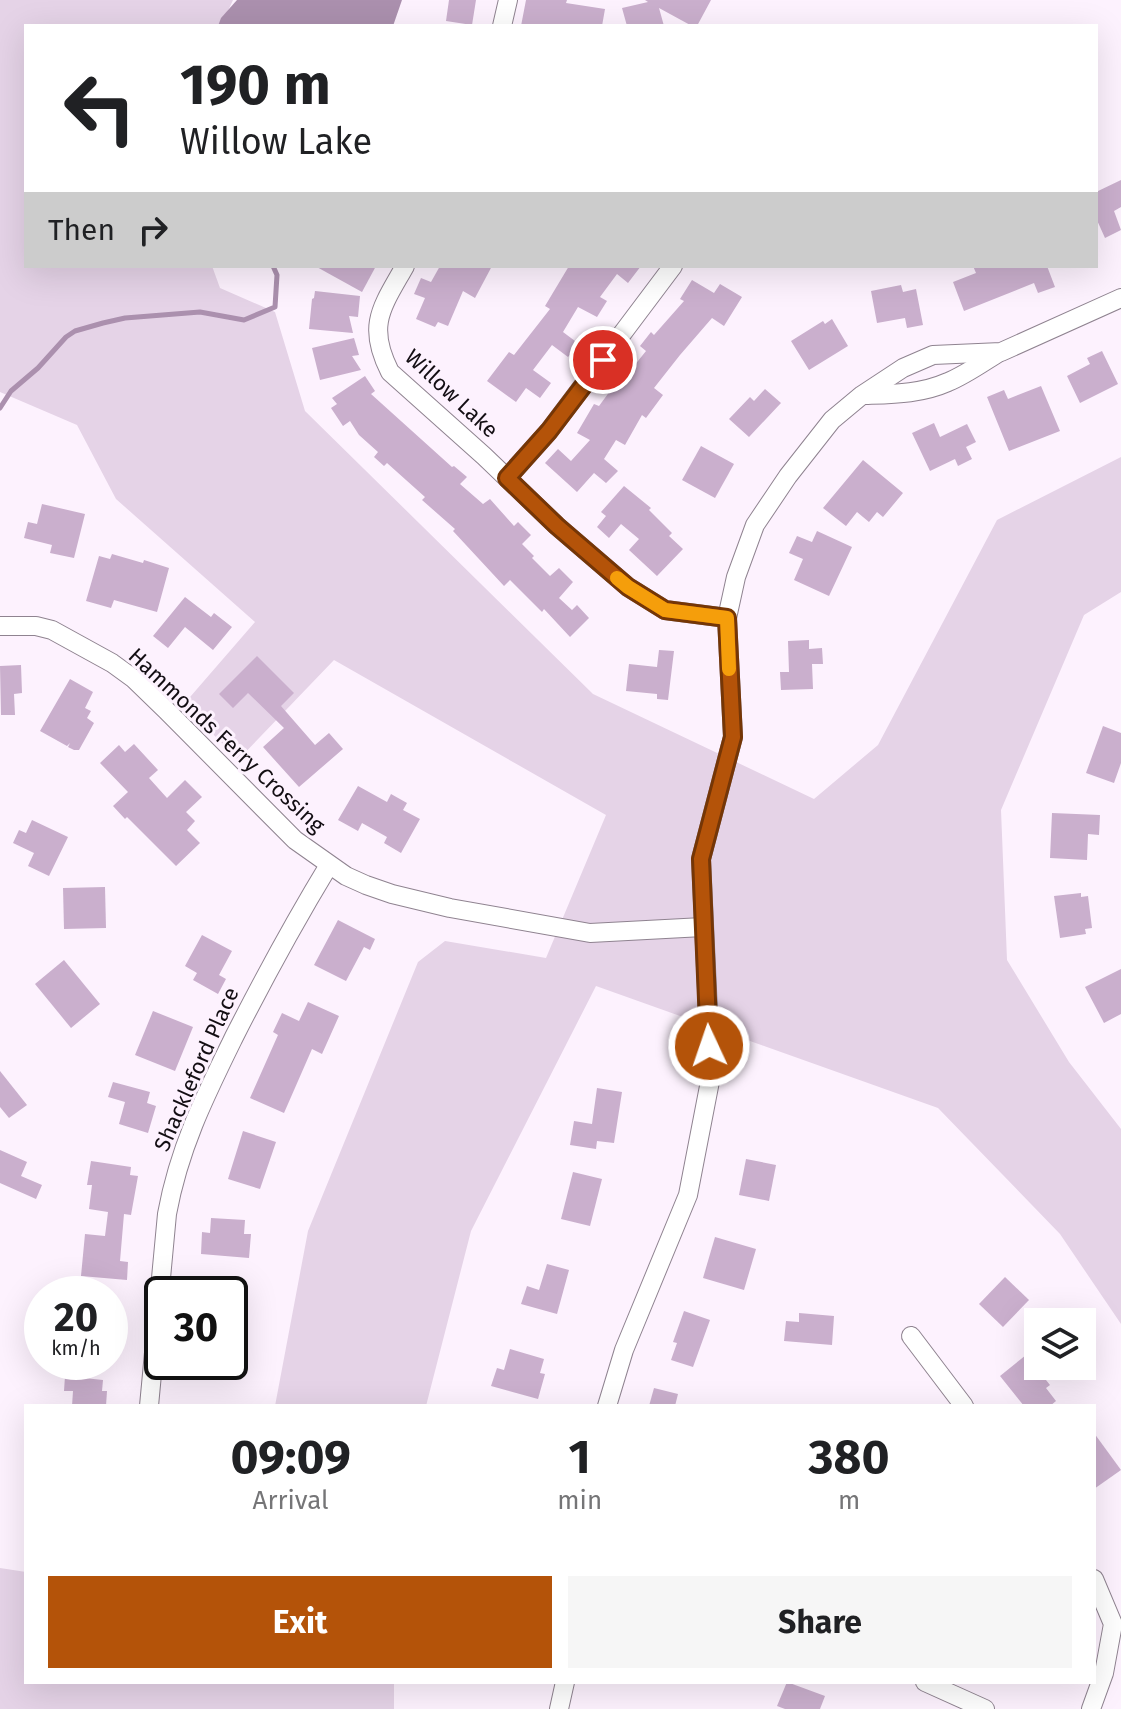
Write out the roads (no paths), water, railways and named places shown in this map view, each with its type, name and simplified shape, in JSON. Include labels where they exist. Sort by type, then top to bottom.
[{"type":"street","points":[[502,24],[508,0]]},
{"type":"street","name":"Willow Lake","points":[[404,268],[382,306],[377,326],[381,354],[390,372],[628,587],[665,610],[727,618]]},
{"type":"street","points":[[507,478],[549,431],[671,268]]},
{"type":"street","points":[[862,395],[908,393],[935,387],[1001,352],[1121,298]]},
{"type":"street","points":[[608,1404],[624,1350],[688,1195],[711,1076],[701,859],[733,737],[727,618],[736,577],[755,525],[832,420],[862,395],[903,368],[933,355],[1001,352]]},
{"type":"street","name":"Hammonds Ferry Crossing","points":[[0,626],[36,626],[52,630],[112,663],[134,679],[287,833],[311,853],[356,881],[392,894],[450,908],[551,928],[601,933],[703,927]]},
{"type":"street","name":"Shackleford Place","points":[[149,1404],[167,1214],[181,1156],[204,1098],[263,980],[329,865]]},
{"type":"street","points":[[911,1336],[962,1404]]},
{"type":"street","points":[[1091,1709],[1104,1673],[1113,1624],[1096,1584]]},
{"type":"street","points":[[559,1709],[565,1684]]},
{"type":"street","points":[[929,1684],[985,1709]]},
{"type":"waterway","points":[[0,408],[11,391],[75,331],[125,318],[200,312],[244,320],[275,307],[277,275],[274,268]]}]
